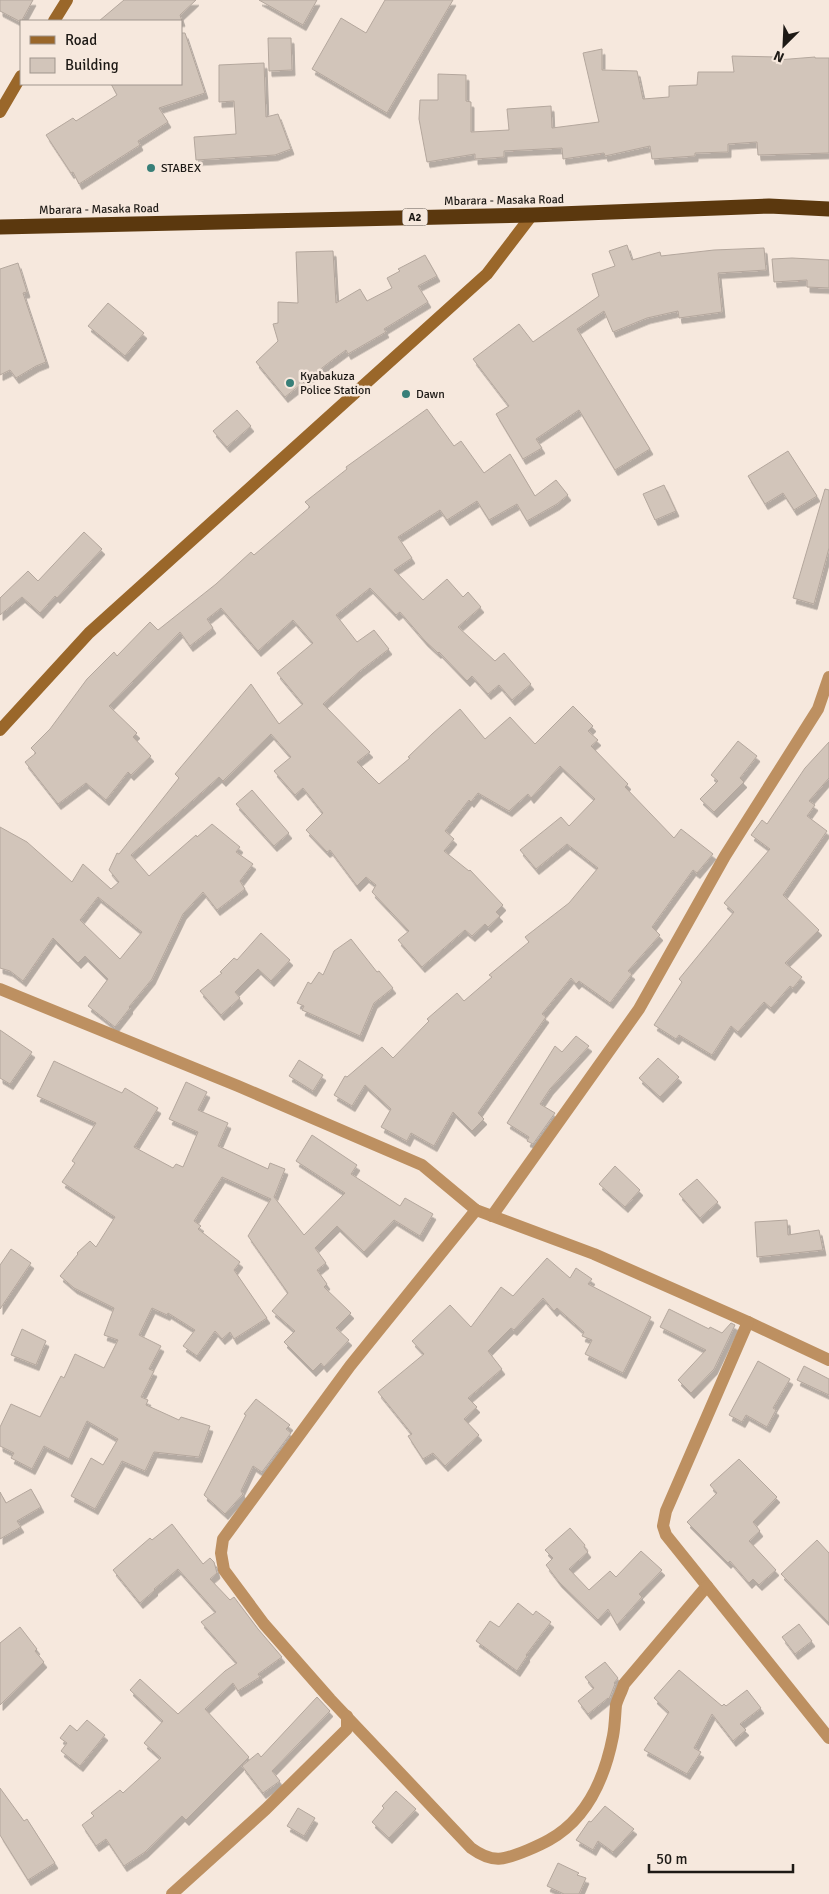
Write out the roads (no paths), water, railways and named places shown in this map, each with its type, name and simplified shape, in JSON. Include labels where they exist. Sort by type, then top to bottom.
[{"type":"highway","name":"Mbarara - Masaka Road","points":[[0,227],[532,215],[769,206],[829,210]]},
{"type":"street","points":[[55,20],[67,0]]},
{"type":"street","points":[[0,112],[20,78]]},
{"type":"street","points":[[0,730],[89,633],[487,274],[532,215]]},
{"type":"street","points":[[492,1216],[640,1009],[725,856],[818,709],[829,677]]},
{"type":"street","points":[[0,989],[238,1086],[422,1165],[476,1210],[594,1254],[829,1360]]},
{"type":"street","points":[[476,1210],[350,1366],[223,1539],[221,1553],[224,1570],[264,1624],[330,1699],[471,1848],[492,1859],[509,1858],[549,1840],[569,1826],[596,1792],[606,1764],[613,1734],[616,1704],[624,1684],[707,1586]]},
{"type":"street","points":[[748,1322],[666,1511],[663,1526],[666,1535],[829,1738]]},
{"type":"street","points":[[172,1894],[266,1810],[348,1729],[347,1716]]},
{"type":"place","name":"STABEX","points":[[151,168]]},
{"type":"place","name":"Kyabakuza Police Station","points":[[290,383]]},
{"type":"place","name":"Dawn","points":[[406,394]]}]
